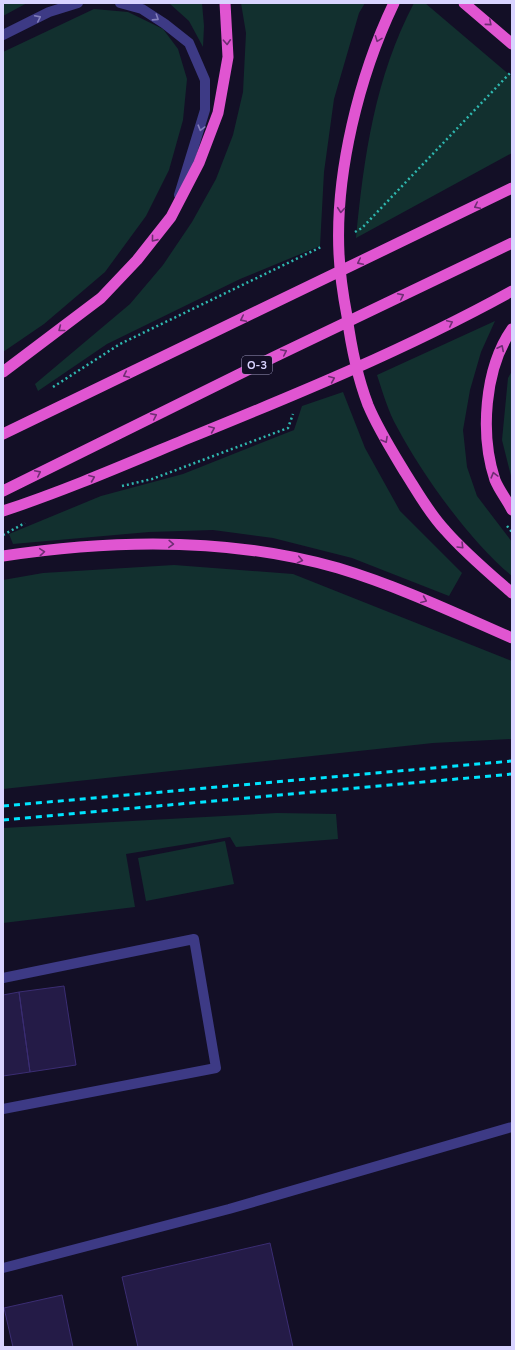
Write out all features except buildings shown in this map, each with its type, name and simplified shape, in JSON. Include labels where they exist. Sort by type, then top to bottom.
[{"type":"highway","points":[[3,372],[101,298],[137,260],[171,218],[199,163],[218,113],[228,57],[225,3]]},
{"type":"highway","points":[[394,3],[382,28],[362,87],[354,116],[344,171],[339,253],[342,285],[353,352],[368,405],[385,440],[424,503],[440,524],[466,551],[512,593]]},
{"type":"highway","points":[[464,3],[512,44]]},
{"type":"highway","points":[[3,434],[512,188]]},
{"type":"highway","name":"O-3","points":[[3,491],[246,370],[512,243]]},
{"type":"highway","points":[[3,511],[70,486],[343,374],[476,311],[512,291]]},
{"type":"highway","points":[[512,329],[497,355],[492,377],[486,427],[489,455],[496,482],[512,510]]},
{"type":"highway","points":[[3,556],[120,545],[168,543],[233,548],[338,568],[391,586],[512,638]]},
{"type":"lane","points":[[3,35],[49,12],[78,3]]},
{"type":"lane","points":[[120,3],[142,9],[189,43],[205,80],[205,110],[171,218]]},
{"type":"lane","points":[[3,978],[194,939],[216,1068],[3,1109]]},
{"type":"lane","points":[[3,1268],[229,1210],[512,1127]]},
{"type":"path","points":[[348,235],[362,228],[512,71]]},
{"type":"path","points":[[53,387],[120,344],[326,245]]},
{"type":"path","points":[[114,488],[152,479],[288,428],[295,410]]},
{"type":"path","points":[[3,535],[30,521]]},
{"type":"path","points":[[505,522],[512,532]]},
{"type":"green space","points":[[3,3],[27,3],[3,16]]},
{"type":"green space","points":[[169,3],[202,3],[204,26],[203,47],[189,21]]},
{"type":"green space","points":[[241,3],[365,3],[359,13],[334,99],[324,172],[320,246],[240,279],[107,344],[38,391],[35,384],[130,304],[163,265],[192,222],[216,179],[233,135],[243,92],[246,33]]},
{"type":"green space","points":[[414,3],[425,3],[512,77],[512,153],[356,238],[363,177],[373,118],[390,59]]},
{"type":"green space","points":[[94,9],[128,12],[163,29],[178,49],[187,79],[183,120],[169,170],[146,216],[105,272],[44,324],[3,352],[3,52]]},
{"type":"green space","points":[[495,321],[481,352],[470,390],[463,430],[467,467],[477,496],[512,542],[512,576],[480,545],[433,486],[407,445],[394,421],[377,375]]},
{"type":"green space","points":[[512,371],[512,480],[502,440],[508,378]]},
{"type":"green space","points":[[343,392],[365,448],[400,511],[462,573],[449,596],[352,558],[273,538],[213,530],[149,532],[13,544],[9,534],[101,496],[183,474],[294,430],[302,406]]},
{"type":"green space","points":[[174,565],[293,574],[512,661],[512,739],[433,743],[3,789],[3,580],[43,573]]},
{"type":"green space","points":[[277,813],[336,814],[338,839],[236,847],[230,837],[126,854],[135,907],[3,923],[3,828]]},
{"type":"green space","points":[[225,841],[234,884],[146,901],[138,858]]},
{"type":"railway","points":[[3,806],[512,761]]},
{"type":"railway","points":[[3,820],[512,774]]}]
